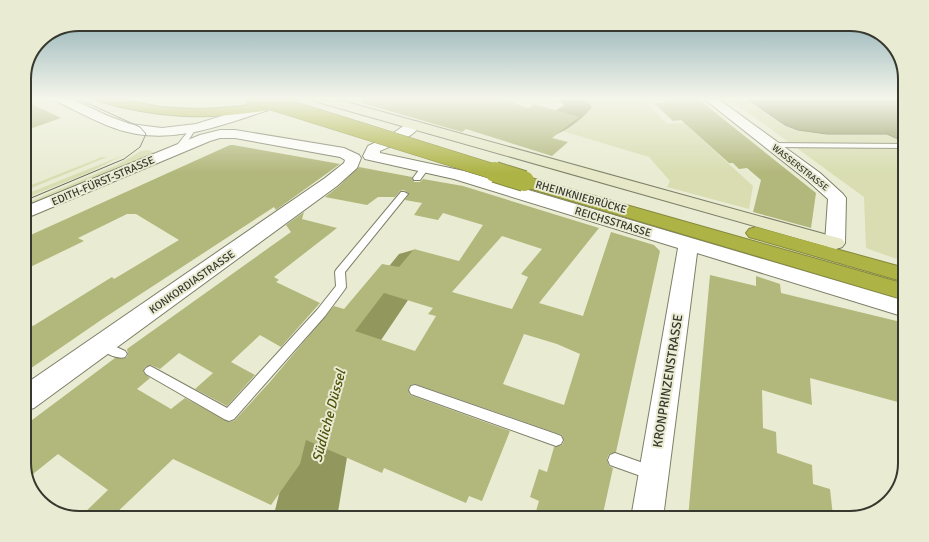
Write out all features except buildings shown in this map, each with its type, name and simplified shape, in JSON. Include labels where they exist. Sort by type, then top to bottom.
[{"type":"highway","name":"RHEINKNIEBRÜCKE","points":[[339,123],[898,273]]},
{"type":"highway","name":"RHEINKNIEBRÜCKE","points":[[367,123],[898,290]]},
{"type":"highway","points":[[835,242],[898,264]]},
{"type":"main road","points":[[408,123],[835,242]]},
{"type":"street","points":[[116,123],[126,128],[156,133],[192,130],[209,123]]},
{"type":"street","name":"WASSERSTRASSE","points":[[742,123],[814,177],[837,198],[835,242]]},
{"type":"street","name":"REICHSSTRASSE","points":[[414,125],[397,137],[373,149],[371,156],[421,173],[458,175],[898,307]]},
{"type":"street","name":"KONKORDIASTRASSE","points":[[31,396],[112,349],[331,182],[351,165],[353,158],[344,154],[235,134],[212,136],[182,148]]},
{"type":"street","name":"EDITH-FÜRST-STRASSE","points":[[31,211],[182,148]]},
{"type":"street","name":"KRONPRINZENSTRASSE","points":[[648,511],[688,245]]},
{"type":"lane","points":[[182,148],[182,144],[192,130]]},
{"type":"lane","points":[[771,145],[844,147],[898,146]]},
{"type":"lane","points":[[150,371],[229,415],[321,313],[341,287],[340,272],[404,194]]},
{"type":"lane","points":[[415,390],[556,440]]},
{"type":"lane","points":[[615,460],[654,474]]},
{"type":"shaded area","points":[[553,123],[684,123],[753,186],[749,209],[667,187],[670,181],[649,157],[549,127]]},
{"type":"shaded area","points":[[763,123],[898,123],[898,259],[866,248],[864,197]]},
{"type":"shaded area","points":[[783,123],[898,123],[898,139],[887,134],[827,134],[798,130]]},
{"type":"shaded area","points":[[148,150],[157,154],[31,206],[31,201],[117,165],[141,151]]},
{"type":"shaded area","points":[[126,154],[88,173],[31,196],[31,192]]},
{"type":"shaded area","points":[[102,157],[107,157],[31,188],[31,185]]},
{"type":"waterway","name":"Südliche Düssel","points":[[549,128],[556,123]]},
{"type":"waterway","name":"Südliche Düssel","points":[[306,511],[328,409],[346,353],[413,263]]},
{"type":"tram line","points":[[31,198],[124,159],[140,147],[146,134],[140,127],[132,123]]}]
